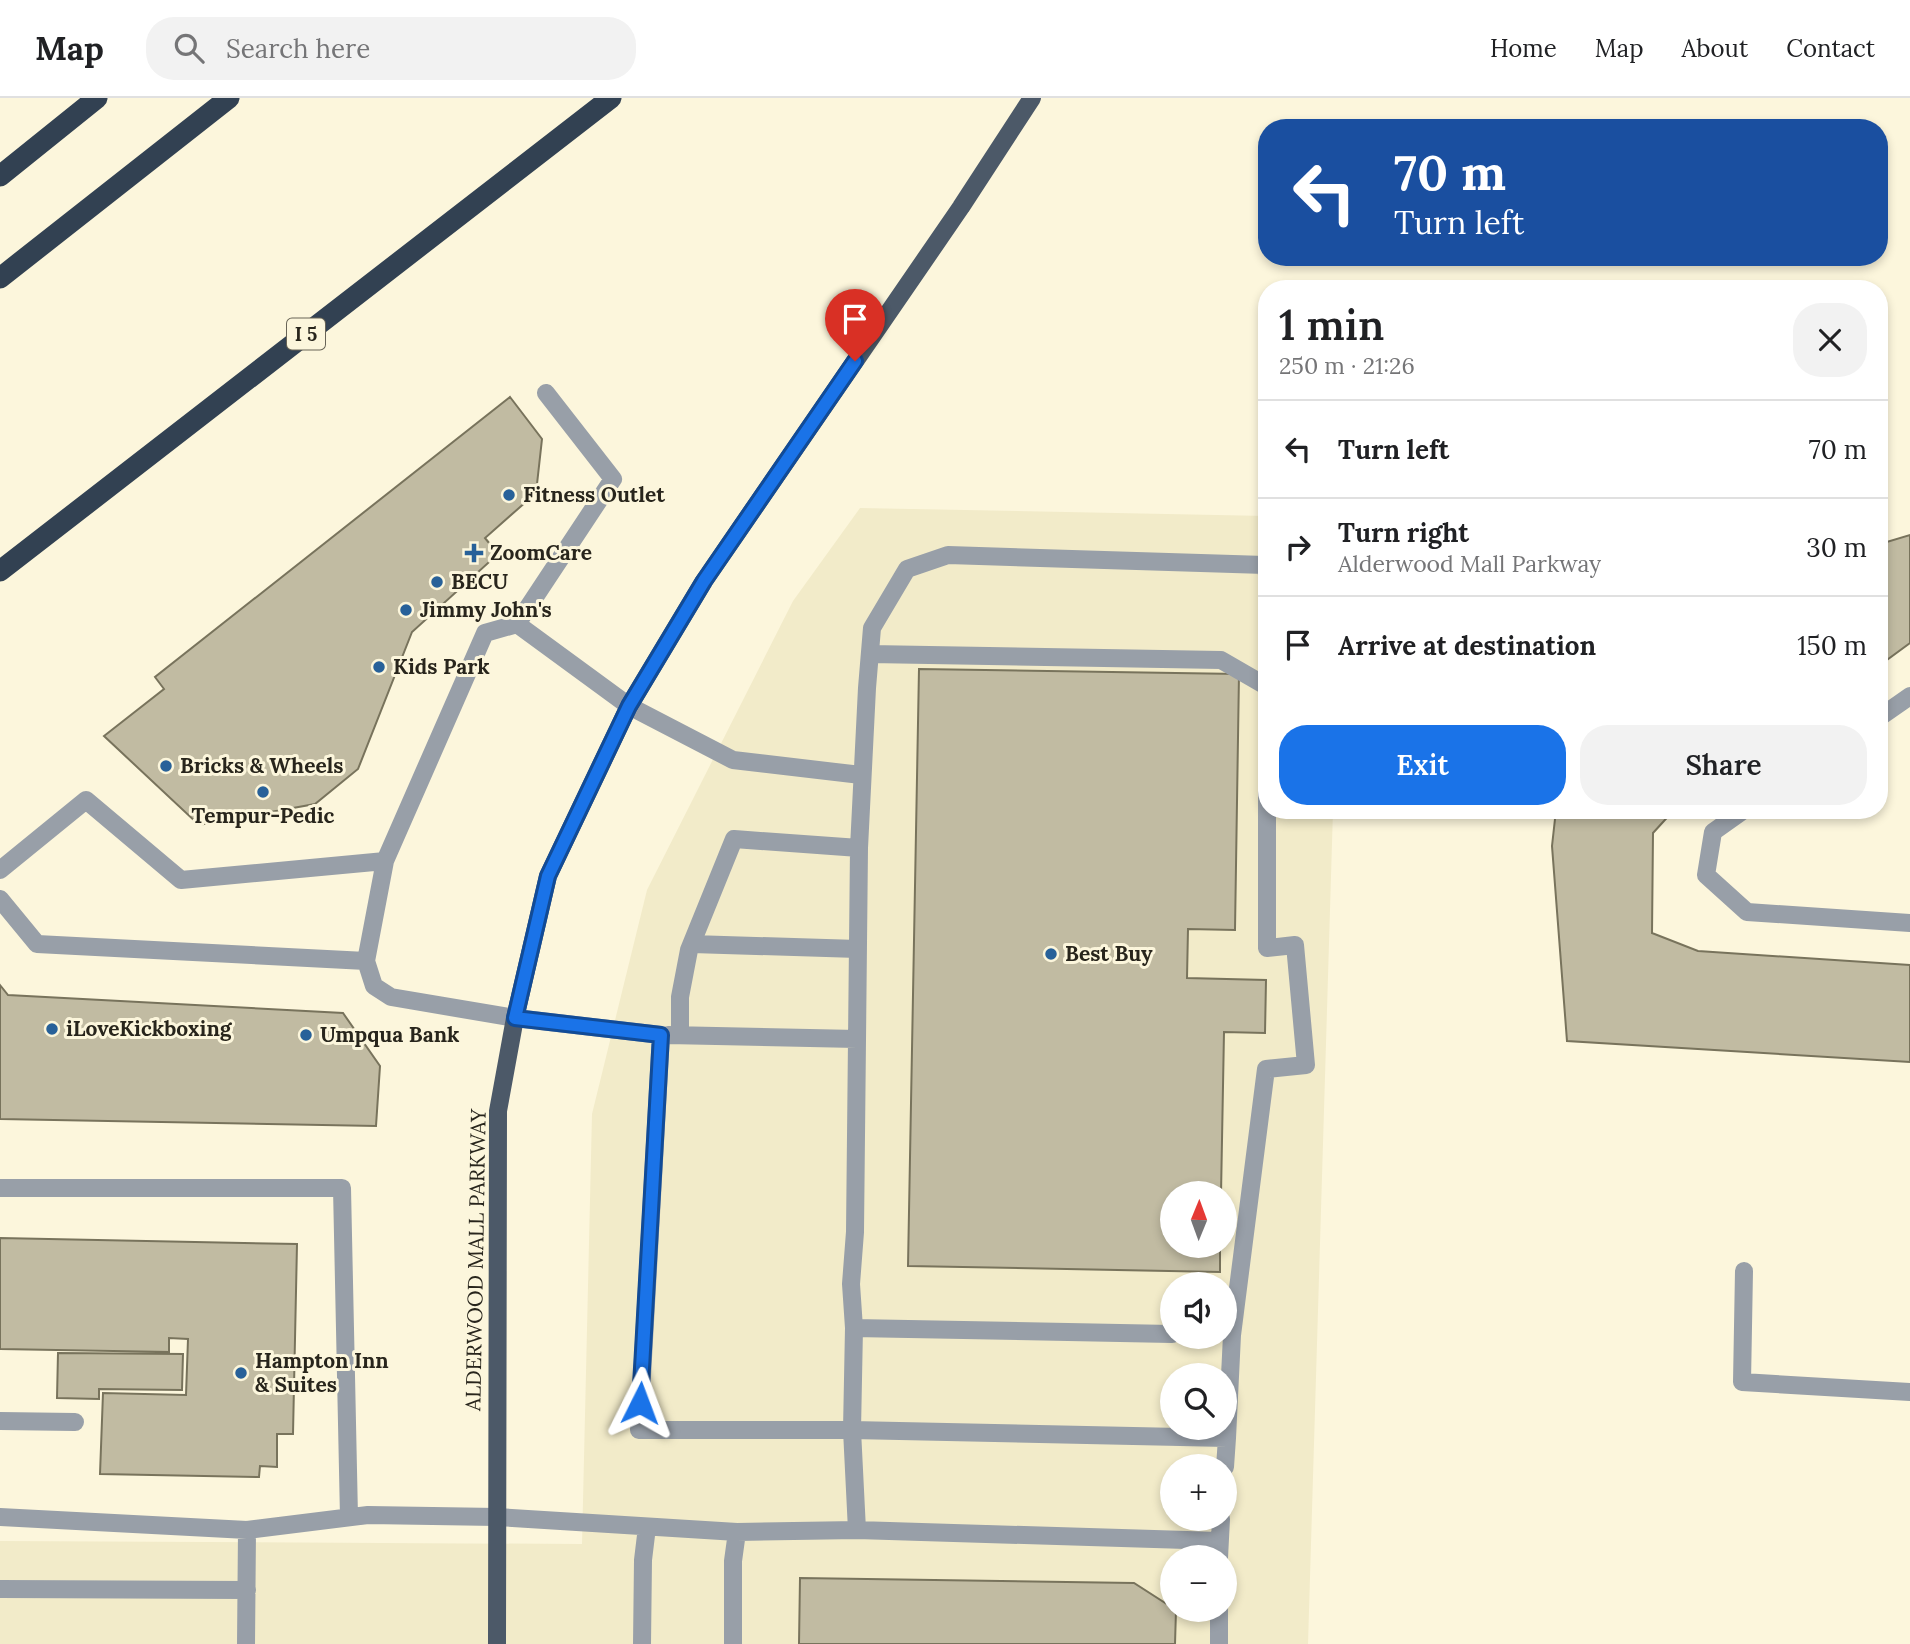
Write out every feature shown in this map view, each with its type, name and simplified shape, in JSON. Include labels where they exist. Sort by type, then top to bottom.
[{"type":"highway","points":[[0,176],[97,98]]},
{"type":"highway","points":[[0,278],[229,98]]},
{"type":"highway","name":"I 5","points":[[0,571],[611,98]]},
{"type":"main road","name":"ALDERWOOD MALL PARKWAY","points":[[497,1644],[498,1111],[515,1018],[548,876],[629,706],[704,581],[961,207],[1032,98]]},
{"type":"street","points":[[546,393],[613,479],[517,624],[485,633],[385,860],[366,961],[374,986],[391,997],[515,1018],[661,1035],[857,1039]]},
{"type":"street","points":[[857,1530],[852,1430],[854,1328],[851,1284],[855,1219],[861,775],[872,628],[907,569],[948,555],[1258,565]]},
{"type":"street","points":[[517,624],[629,706],[733,760],[861,775]]},
{"type":"street","points":[[870,654],[1221,660],[1258,679]]},
{"type":"street","points":[[1888,711],[1910,696]]},
{"type":"street","points":[[0,870],[86,800],[181,880],[385,860]]},
{"type":"street","points":[[1237,1277],[1266,1069],[1306,1065],[1295,945],[1267,948],[1267,819]]},
{"type":"street","points":[[1731,819],[1713,832],[1706,875],[1747,912],[1910,923]]},
{"type":"street","points":[[680,1035],[680,997],[692,944],[734,839],[859,848]]},
{"type":"street","points":[[0,899],[37,944],[366,961]]},
{"type":"street","points":[[692,944],[858,949]]},
{"type":"street","points":[[661,1035],[639,1430],[852,1430],[1160,1437]]},
{"type":"street","points":[[0,1188],[342,1188],[349,1517]]},
{"type":"street","points":[[1744,1271],[1742,1382],[1910,1391]]},
{"type":"street","points":[[854,1328],[1160,1334]]},
{"type":"street","points":[[0,1421],[75,1422]]},
{"type":"street","points":[[0,1517],[247,1530],[368,1515],[497,1517],[737,1532],[857,1530],[1160,1546]]},
{"type":"street","points":[[642,1644],[646,1527]]},
{"type":"street","points":[[246,1644],[247,1530]]},
{"type":"street","points":[[733,1644],[733,1560],[737,1532]]},
{"type":"street","points":[[0,1589],[247,1590]]},
{"type":"street","points":[[1219,1622],[1219,1644]]},
{"type":"shaded area","points":[[860,508],[1258,516],[1258,819],[1333,819],[1308,1644],[0,1644],[0,1541],[582,1544],[592,1114],[647,890],[793,601]]},
{"type":"building","points":[[510,397],[542,439],[536,493],[485,538],[498,554],[412,632],[358,769],[315,804],[199,825],[104,736],[164,689],[155,677]]},
{"type":"building","points":[[1910,535],[1910,643],[1888,659],[1888,542]]},
{"type":"building","name":"Best Buy","points":[[919,669],[1239,674],[1235,930],[1188,929],[1187,978],[1266,980],[1265,1033],[1224,1032],[1221,1181],[1160,1181],[1160,1258],[1220,1258],[1220,1272],[908,1266]]},
{"type":"building","points":[[1555,819],[1666,819],[1653,833],[1652,933],[1698,951],[1910,965],[1910,1062],[1567,1041],[1552,846]]},
{"type":"building","points":[[0,985],[8,995],[343,1013],[380,1066],[376,1126],[0,1119]]},
{"type":"building","name":"Hampton Inn & Suites","points":[[0,1238],[297,1244],[293,1434],[277,1434],[277,1467],[260,1466],[259,1477],[100,1474],[103,1393],[186,1395],[188,1339],[169,1338],[169,1352],[0,1349]]},
{"type":"building","points":[[58,1353],[183,1354],[182,1390],[99,1389],[99,1399],[57,1398]]},
{"type":"building","points":[[800,1578],[1134,1583],[1160,1600],[1160,1622],[1176,1622],[1175,1644],[799,1644]]},
{"type":"place","name":"Fitness Outlet","points":[[509,495]]},
{"type":"place","name":"ZoomCare","points":[[474,553]]},
{"type":"place","name":"BECU","points":[[437,582]]},
{"type":"place","name":"Jimmy John's","points":[[406,610]]},
{"type":"place","name":"Kids Park","points":[[379,667]]},
{"type":"place","name":"Bricks & Wheels","points":[[166,766]]},
{"type":"place","name":"Tempur-Pedic","points":[[263,792]]},
{"type":"place","name":"Best Buy","points":[[1051,954]]},
{"type":"place","name":"iLoveKickboxing","points":[[52,1029]]},
{"type":"place","name":"Umpqua Bank","points":[[306,1035]]},
{"type":"place","name":"Hampton Inn & Suites","points":[[241,1373]]},
{"type":"route","points":[[640,1403],[661,1035],[515,1018],[548,876],[629,706],[704,581],[855,361]]}]
